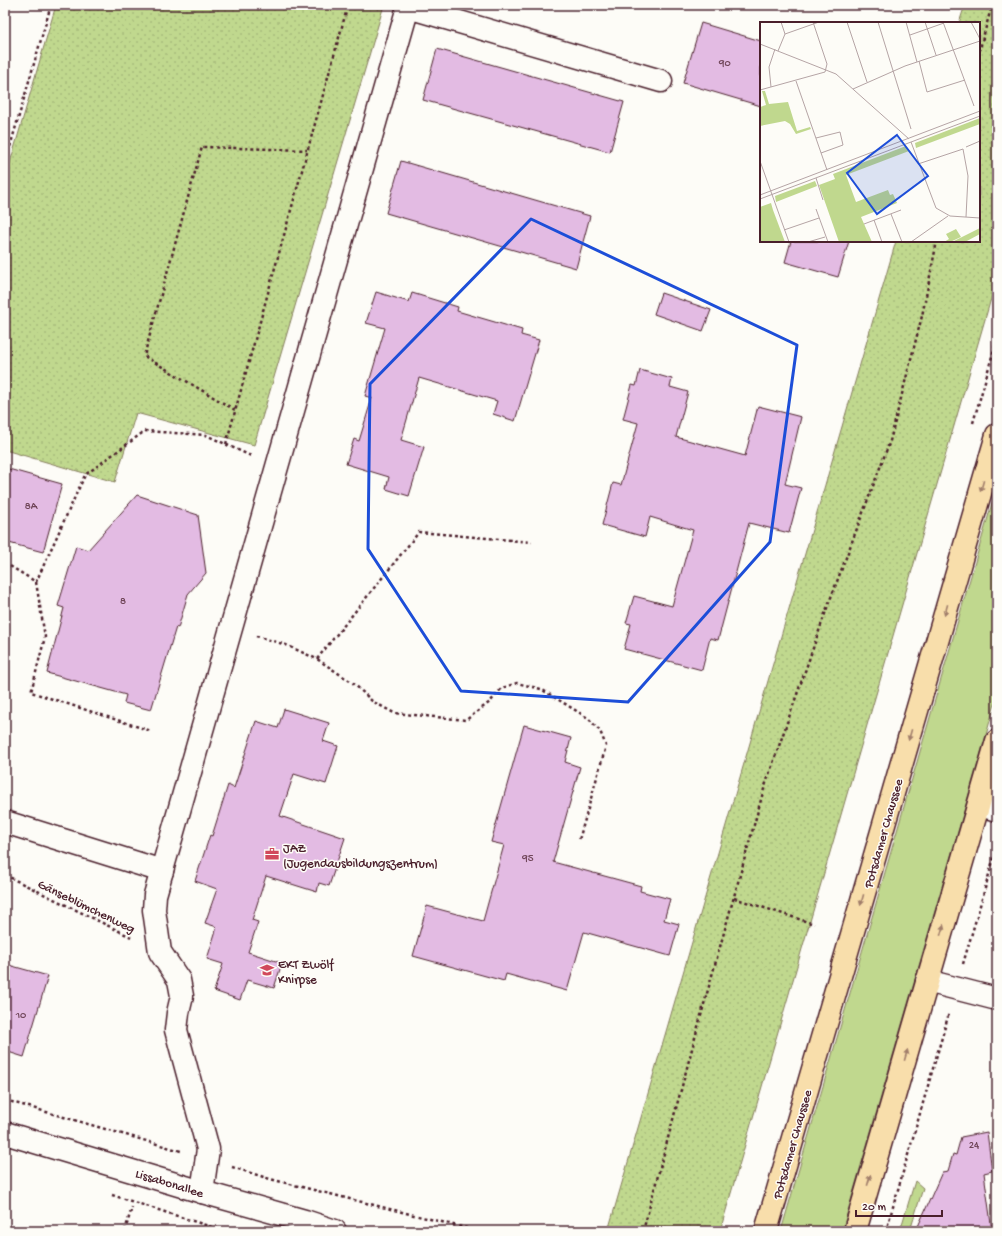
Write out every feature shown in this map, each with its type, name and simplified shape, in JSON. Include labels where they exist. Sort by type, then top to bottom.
[{"type":"main road","name":"Potsdamer Chaussee","points":[[766,1231],[997,435]]},
{"type":"main road","points":[[855,1231],[927,981],[988,807],[997,741]]},
{"type":"street","points":[[202,1192],[208,1149],[176,1030],[182,996],[179,980],[160,952],[154,910],[155,895],[408,7],[661,81]]},
{"type":"street","points":[[5,822],[162,871]]},
{"type":"street","points":[[927,981],[997,999]]},
{"type":"street","name":"Lissabonallee","points":[[5,1133],[202,1192],[303,1226],[335,1231]]},
{"type":"path","points":[[5,164],[51,5]]},
{"type":"path","points":[[226,444],[348,5]]},
{"type":"path","points":[[980,48],[992,5]]},
{"type":"path","points":[[235,410],[144,356],[200,154],[202,147],[308,150]]},
{"type":"path","points":[[643,1231],[764,788],[827,608],[890,441],[922,316],[937,242]]},
{"type":"path","points":[[151,731],[31,692],[45,637],[36,582],[85,475],[144,431],[206,435],[278,467]]},
{"type":"path","points":[[317,659],[419,532],[532,542]]},
{"type":"path","points":[[5,563],[36,582]]},
{"type":"path","points":[[231,629],[286,645],[317,659],[353,683],[372,701],[394,713],[466,720],[490,702],[502,688],[517,683],[541,689],[588,718],[600,731],[606,746],[579,840]]},
{"type":"path","points":[[886,1231],[997,847]]},
{"type":"path","name":"Gänseblümchenweg","points":[[5,875],[160,952]]},
{"type":"path","points":[[734,898],[814,924]]},
{"type":"path","points":[[5,1100],[186,1153]]},
{"type":"path","points":[[235,1168],[270,1179],[478,1231]]},
{"type":"path","points":[[106,1192],[224,1231]]},
{"type":"path","points":[[125,1231],[132,1208]]},
{"type":"highlighted area","points":[[531,219],[797,345],[770,542],[628,702],[461,691],[368,549],[370,384]]},
{"type":"green space","points":[[56,5],[384,5],[254,445],[136,413],[115,482],[5,450],[5,180]]},
{"type":"green space","points":[[965,5],[997,5],[997,278],[720,1231],[608,1231],[896,242],[980,242],[980,22],[959,22]]},
{"type":"green space","points":[[997,486],[997,697],[842,1231],[781,1231]]},
{"type":"green space","points":[[915,1181],[923,1188],[910,1231],[900,1231]]},
{"type":"building","points":[[701,23],[760,41],[760,106],[683,83]]},
{"type":"building","points":[[437,49],[624,102],[610,152],[423,100]]},
{"type":"building","points":[[401,161],[590,216],[576,268],[386,213]]},
{"type":"building","points":[[791,242],[849,242],[838,277],[785,262]]},
{"type":"building","points":[[376,292],[409,302],[412,293],[458,307],[457,311],[522,330],[521,335],[539,340],[515,421],[493,414],[497,401],[419,378],[401,440],[424,447],[409,496],[386,489],[389,477],[346,464],[354,439],[359,441],[372,398],[365,396],[385,328],[366,323]]},
{"type":"building","points":[[661,293],[711,310],[703,331],[654,314]]},
{"type":"building","points":[[640,370],[672,379],[670,387],[688,392],[676,437],[745,456],[758,406],[801,417],[785,484],[801,488],[789,533],[749,523],[718,640],[710,638],[702,670],[624,649],[631,624],[626,623],[634,596],[672,606],[693,530],[650,517],[645,537],[602,525],[613,483],[621,485],[638,423],[623,419],[632,385],[636,386]]},
{"type":"building","points":[[5,468],[62,484],[43,552],[5,542]]},
{"type":"building","points":[[137,495],[198,515],[206,573],[188,594],[178,628],[176,627],[151,710],[124,703],[126,695],[47,673],[64,608],[58,606],[76,546],[88,550]]},
{"type":"building","name":"JAZ (Jugendausbildungszentrum)","points":[[284,709],[329,723],[323,741],[338,746],[326,784],[294,774],[280,816],[345,838],[329,886],[319,883],[317,892],[266,876],[252,920],[258,922],[248,952],[282,963],[274,988],[247,980],[240,1000],[214,991],[223,964],[207,959],[217,927],[205,923],[217,889],[195,881],[210,835],[212,836],[228,785],[234,788],[256,721],[278,728]]},
{"type":"building","points":[[524,725],[571,738],[565,762],[580,767],[553,862],[641,886],[640,891],[670,899],[664,920],[679,924],[670,956],[584,932],[567,991],[506,974],[504,981],[413,956],[427,906],[483,921],[504,845],[491,842]]},
{"type":"building","points":[[5,964],[48,976],[24,1057],[5,1051]]},
{"type":"building","points":[[987,1132],[992,1171],[984,1173],[992,1231],[916,1231],[942,1172],[948,1171],[953,1154],[956,1155],[961,1137]]},
{"type":"place","name":"JAZ (Jugendausbildungszentrum)","points":[[272,854]]},
{"type":"place","name":"EKT Zwölf Knirpse","points":[[267,970]]}]
